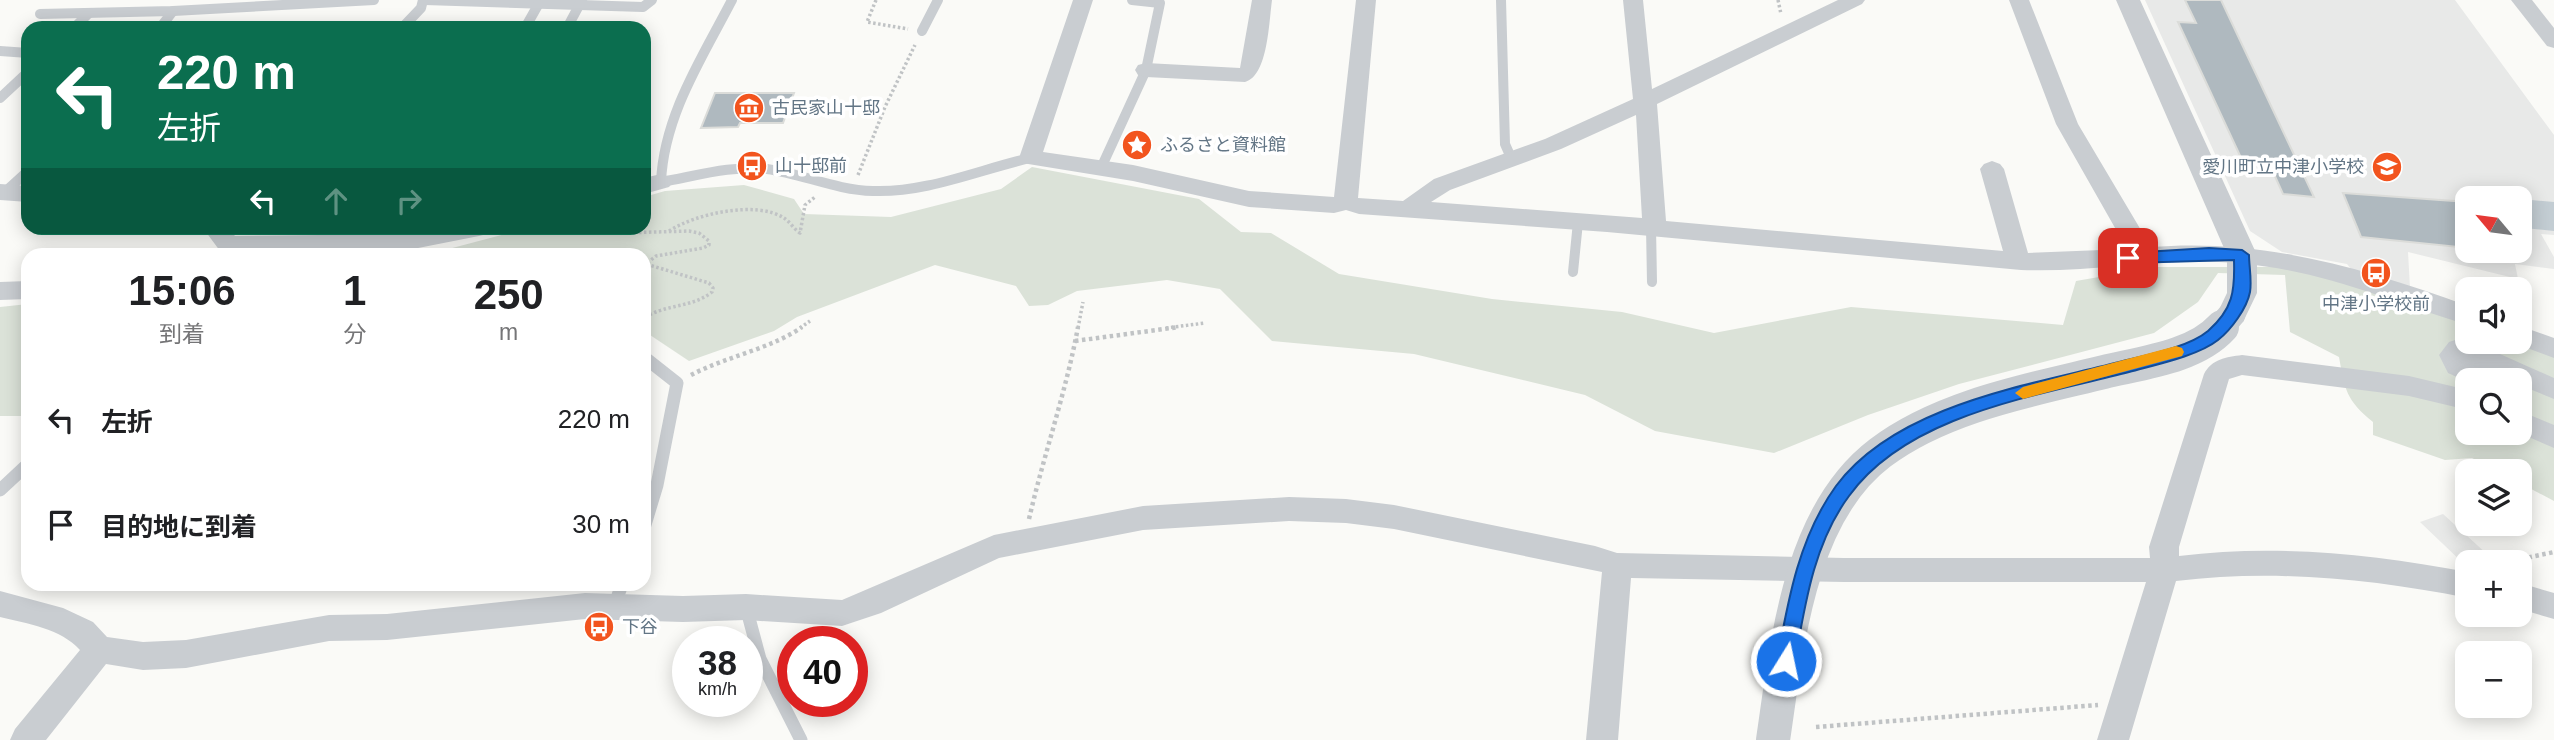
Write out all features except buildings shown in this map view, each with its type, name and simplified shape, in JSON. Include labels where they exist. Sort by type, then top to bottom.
[{"type":"street","points":[[1083,0],[1030,158],[1101,168],[1248,200],[1334,205],[1346,202],[1359,206],[1569,219],[1578,222],[2040,262],[2143,255],[2242,255],[2335,273],[2403,292],[2455,311]]},
{"type":"street","points":[[1146,69],[1245,75],[1250,70],[1262,0]]},
{"type":"street","points":[[1346,202],[1366,0]]},
{"type":"street","points":[[1633,0],[1642,95],[1646,101],[1653,227]]},
{"type":"street","points":[[1409,209],[1432,189],[1512,160],[1646,101],[1855,0]]},
{"type":"street","points":[[2019,0],[2067,124],[2143,255]]},
{"type":"street","points":[[1773,740],[1799,590],[1816,540],[1843,491],[1876,456],[1916,430],[1983,403],[2170,355],[2212,336],[2232,314],[2242,293],[2242,255],[2129,0]]},
{"type":"street","points":[[2521,0],[2554,42]]},
{"type":"street","points":[[1989,177],[2018,260]]},
{"type":"street","points":[[222,243],[412,235]]},
{"type":"street","points":[[0,291],[21,290]]},
{"type":"street","points":[[2532,340],[2554,348]]},
{"type":"street","points":[[2461,368],[2457,366],[2452,355],[2458,349],[2507,368]]},
{"type":"street","points":[[2113,740],[2165,570],[2164,547],[2217,374],[2227,367],[2242,365],[2385,383],[2455,397]]},
{"type":"street","points":[[2532,379],[2554,389]]},
{"type":"street","points":[[2532,398],[2554,408]]},
{"type":"street","points":[[2532,427],[2554,437]]},
{"type":"street","points":[[0,604],[52,617],[82,631],[99,649],[143,656],[186,654],[329,628],[387,627],[517,612],[618,596],[842,613],[870,604],[994,547],[1023,540],[1143,518],[1289,509],[1346,511],[1420,523],[1595,558],[1617,565],[1858,570],[2165,570],[2204,565],[2326,563],[2403,572],[2455,582]]},
{"type":"street","points":[[1602,740],[1617,565]]},
{"type":"street","points":[[2532,600],[2554,606]]},
{"type":"street","points":[[26,740],[99,649]]},
{"type":"lane","points":[[40,13],[173,11],[235,4],[374,0]]},
{"type":"lane","points":[[409,21],[421,8],[424,0],[538,5],[581,2],[643,7],[652,0]]},
{"type":"lane","points":[[732,0],[672,122],[652,184],[751,168],[852,189],[909,189],[1030,158]]},
{"type":"lane","points":[[922,31],[938,0]]},
{"type":"lane","points":[[1101,168],[1146,69],[1160,4],[1132,0]]},
{"type":"lane","points":[[1501,0],[1505,144],[1512,160]]},
{"type":"lane","points":[[571,21],[581,2]]},
{"type":"lane","points":[[529,21],[538,5]]},
{"type":"lane","points":[[165,21],[173,11]]},
{"type":"lane","points":[[81,21],[89,13]]},
{"type":"lane","points":[[0,51],[21,52]]},
{"type":"lane","points":[[0,98],[21,78]]},
{"type":"lane","points":[[1573,272],[1578,222]]},
{"type":"lane","points":[[1648,278],[1653,227]]},
{"type":"lane","points":[[651,363],[677,383],[651,505]]},
{"type":"lane","points":[[0,491],[21,471]]},
{"type":"lane","points":[[746,607],[764,669],[801,740]]},
{"type":"path","points":[[852,189],[885,107],[922,31],[867,22],[876,0]]},
{"type":"path","points":[[668,232],[671,228],[712,214],[733,210],[757,210],[786,219],[800,233],[805,205],[811,198],[822,195]]},
{"type":"path","points":[[651,232],[699,233],[709,240],[709,245],[656,256],[651,262]]},
{"type":"path","points":[[651,267],[709,283],[713,288],[702,300],[651,314]]},
{"type":"path","points":[[1023,540],[1046,448],[1068,381],[1083,302]]},
{"type":"path","points":[[677,383],[718,361],[790,336],[810,320]]},
{"type":"path","points":[[1075,341],[1205,323]]},
{"type":"path","points":[[2532,557],[2554,552]]},
{"type":"path","points":[[1816,727],[2111,705],[2123,709]]},
{"type":"shaded area","name":"愛川町立中津小学校","points":[[2145,0],[2455,0],[2554,135],[2554,235],[2541,234],[2554,257],[2554,269],[2515,264],[2518,277],[2510,277],[2408,252],[2410,288],[2351,269],[2347,264],[2282,252],[2250,231]]},
{"type":"shaded area","points":[[1032,167],[1199,199],[1241,232],[1271,233],[1339,274],[1492,299],[1622,312],[1714,333],[1851,307],[2063,325],[2076,281],[2156,267],[2283,267],[2347,283],[2455,319],[2455,354],[2532,354],[2532,346],[2554,354],[2554,501],[2532,489],[2532,459],[2445,460],[2373,435],[2373,422],[2348,394],[2339,357],[2290,332],[2285,275],[2218,273],[2198,302],[2154,333],[1959,384],[1868,415],[1774,453],[1655,431],[1585,395],[1414,354],[1272,341],[1220,289],[1167,280],[1077,291],[1048,305],[1029,306],[1016,286],[935,265],[797,317],[774,331],[689,361],[651,336],[651,248],[452,248],[502,235],[651,235],[651,195],[665,191],[744,185],[794,199],[804,214],[891,217],[1001,189]]},
{"type":"shaded area","points":[[2532,200],[2554,202],[2554,231],[2532,229]]},
{"type":"shaded area","points":[[21,305],[21,416],[0,416],[0,307]]},
{"type":"shaded area","points":[[2443,514],[2455,525],[2455,536],[2467,536],[2482,550],[2455,550],[2455,555],[2420,522]]},
{"type":"slow traffic","points":[[2023,393],[2176,352]]},
{"type":"place","name":"古民家山十邸","points":[[749,108]]},
{"type":"place","name":"ふるさと資料館","points":[[1137,145]]},
{"type":"place","name":"山十邸前","points":[[752,166]]},
{"type":"place","name":"愛川町立中津小学校","points":[[2387,167]]},
{"type":"place","name":"中津小学校前","points":[[2376,273]]},
{"type":"place","name":"下谷","points":[[599,627]]},
{"type":"route","points":[[1786,661],[1799,590],[1816,540],[1843,491],[1876,456],[1916,430],[1983,403],[2170,355],[2212,336],[2232,314],[2242,293],[2242,255],[2209,253],[2128,258]]}]
